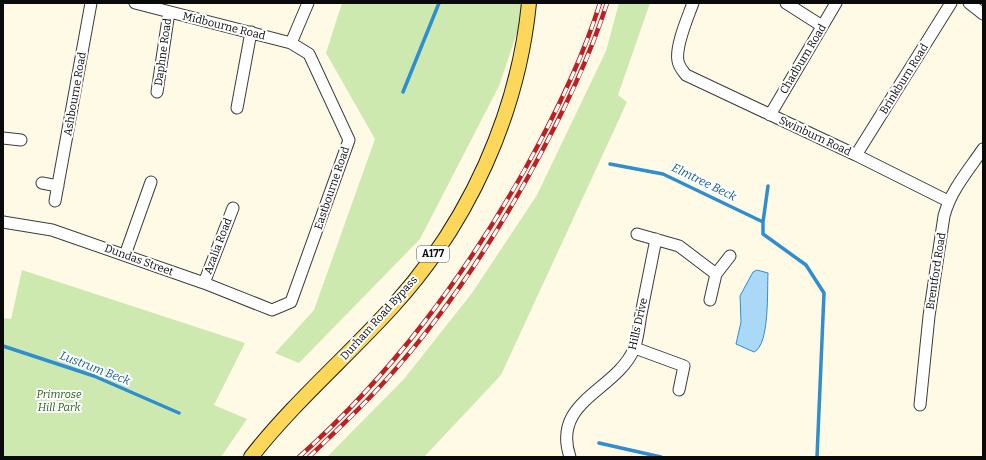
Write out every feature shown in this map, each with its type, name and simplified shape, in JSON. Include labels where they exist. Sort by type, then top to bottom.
[{"type":"main road","name":"Durham Road Bypass","points":[[251,457],[283,420],[395,304],[437,249],[457,218],[487,162],[501,128],[520,62],[529,3]]},
{"type":"street","name":"Ashbourne Road","points":[[55,201],[92,3]]},
{"type":"street","name":"Midbourne Road","points":[[135,3],[291,43]]},
{"type":"street","points":[[291,43],[308,3]]},
{"type":"street","name":"Swinburn Road","points":[[693,3],[684,26],[678,53],[678,60],[682,70],[691,78],[856,155],[948,202]]},
{"type":"street","points":[[786,3],[822,26]]},
{"type":"street","name":"Chadburn Road","points":[[770,115],[836,3]]},
{"type":"street","name":"Brinkburn Road","points":[[856,155],[951,3]]},
{"type":"street","points":[[969,3],[983,14]]},
{"type":"street","name":"Daphne Road","points":[[157,92],[169,12]]},
{"type":"street","points":[[238,108],[251,32]]},
{"type":"street","name":"Eastbourne Road","points":[[272,310],[291,302],[349,140],[309,54],[291,43]]},
{"type":"street","points":[[3,138],[21,140]]},
{"type":"street","name":"Brentford Road","points":[[922,405],[929,316],[944,216],[948,202],[956,186],[983,149]]},
{"type":"street","points":[[125,255],[151,182]]},
{"type":"street","points":[[42,183],[58,186]]},
{"type":"street","name":"Azalia Road","points":[[204,283],[233,208]]},
{"type":"street","name":"Dundas Street","points":[[3,222],[52,230],[204,283],[272,310]]},
{"type":"street","points":[[637,234],[679,246],[716,274]]},
{"type":"street","name":"Hills Drive","points":[[570,457],[567,439],[573,414],[579,405],[622,369],[634,348],[656,239]]},
{"type":"street","points":[[710,300],[716,274],[730,256]]},
{"type":"street","points":[[634,348],[684,366],[679,390]]},
{"type":"green space","points":[[342,3],[527,3],[499,86],[420,239],[299,363],[275,353],[314,310],[375,139],[326,53]]},
{"type":"green space","points":[[619,3],[650,3],[618,95],[627,102],[501,375],[424,457],[327,457],[404,379],[472,293],[537,195],[606,51]]},
{"type":"green space","name":"Primrose Hill Park","points":[[22,270],[245,343],[214,405],[247,419],[221,457],[3,457],[3,318],[11,319]]},
{"type":"water","points":[[757,270],[768,273],[767,316],[763,339],[759,347],[754,352],[736,344],[741,322],[740,296],[753,272]]},
{"type":"waterway","name":"Elmtree Beck","points":[[403,92],[439,3]]},
{"type":"waterway","name":"Elmtree Beck","points":[[610,164],[663,174],[763,222]]},
{"type":"waterway","points":[[768,186],[763,222],[763,234],[806,265],[824,293],[817,457]]},
{"type":"waterway","name":"Lustrum Beck","points":[[3,346],[94,376],[179,413]]},
{"type":"waterway","name":"Lustrum Beck","points":[[599,443],[661,457]]},
{"type":"railway","points":[[299,457],[365,392],[424,323],[451,287],[501,211],[546,130],[585,46],[600,3]]},
{"type":"railway","points":[[309,457],[368,400],[407,356],[445,308],[480,257],[513,204],[551,135],[582,70],[607,3]]}]
